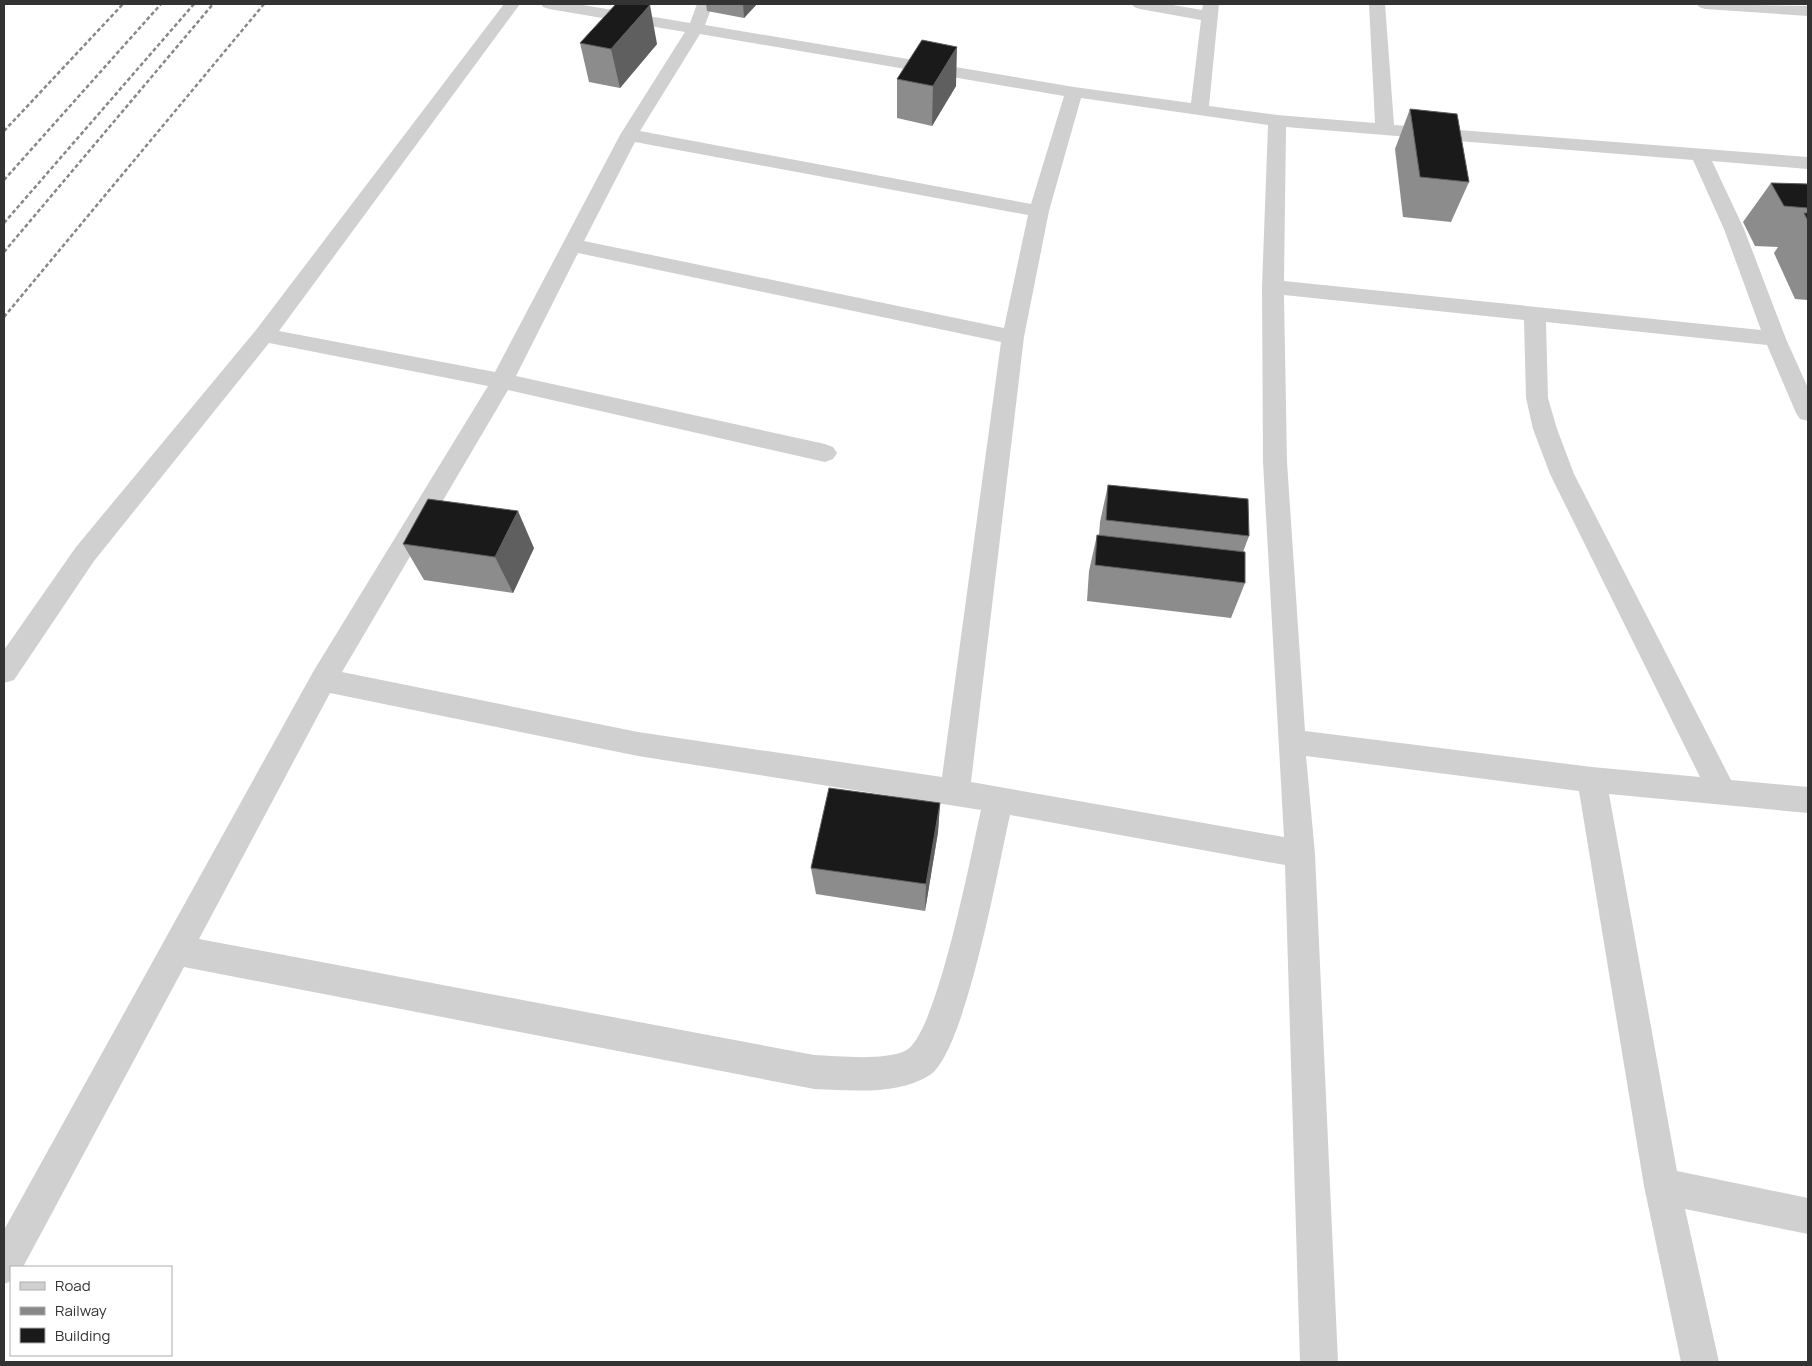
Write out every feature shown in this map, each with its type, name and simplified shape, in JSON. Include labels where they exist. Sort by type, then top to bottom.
[{"type":"street","points":[[4,672],[86,554],[264,335],[512,4]]},
{"type":"street","points":[[549,4],[1199,112],[1277,121],[1385,128],[1808,163]]},
{"type":"street","points":[[4,1266],[323,680],[502,381],[629,135],[696,28],[705,4]]},
{"type":"street","points":[[1140,4],[1210,10],[1199,112]]},
{"type":"street","points":[[1377,4],[1385,128]]},
{"type":"street","points":[[1705,4],[1808,11]]},
{"type":"street","points":[[954,792],[1013,337],[1039,211],[1074,92]]},
{"type":"street","points":[[1277,121],[1273,287],[1275,462],[1291,742],[1300,854],[1319,1362]]},
{"type":"street","points":[[629,135],[870,178],[1039,211]]},
{"type":"street","points":[[1699,153],[1734,229],[1775,338],[1808,413]]},
{"type":"street","points":[[572,245],[1013,337]]},
{"type":"street","points":[[1273,287],[1535,316],[1775,338]]},
{"type":"street","points":[[1535,316],[1537,398],[1545,429],[1562,474],[1722,791]]},
{"type":"street","points":[[264,335],[502,381],[826,453]]},
{"type":"street","points":[[323,680],[638,744],[954,792],[1300,854]]},
{"type":"street","points":[[1291,742],[1592,780],[1808,800]]},
{"type":"street","points":[[1592,780],[1662,1186],[1700,1362]]},
{"type":"street","points":[[176,950],[814,1072],[885,1072],[919,1062],[939,1034],[957,980],[998,800]]},
{"type":"street","points":[[1662,1186],[1808,1216]]},
{"type":"building","points":[[616,4],[650,5],[611,49],[580,43]]},
{"type":"building","points":[[922,40],[957,47],[933,86],[897,79]]},
{"type":"building","points":[[1410,109],[1457,114],[1469,182],[1420,177]]},
{"type":"building","points":[[1771,183],[1808,184],[1808,208],[1784,206]]},
{"type":"building","points":[[1804,213],[1808,213],[1808,221]]},
{"type":"building","points":[[1108,485],[1248,499],[1249,536],[1106,520]]},
{"type":"building","points":[[428,499],[518,511],[495,557],[403,544]]},
{"type":"building","points":[[1097,535],[1245,552],[1245,583],[1095,565]]},
{"type":"building","points":[[829,788],[940,803],[926,884],[811,868]]},
{"type":"railway","points":[[4,131],[123,4]]},
{"type":"railway","points":[[4,180],[161,4]]},
{"type":"railway","points":[[4,223],[194,4]]},
{"type":"railway","points":[[4,252],[213,4]]},
{"type":"railway","points":[[4,317],[264,4]]}]
